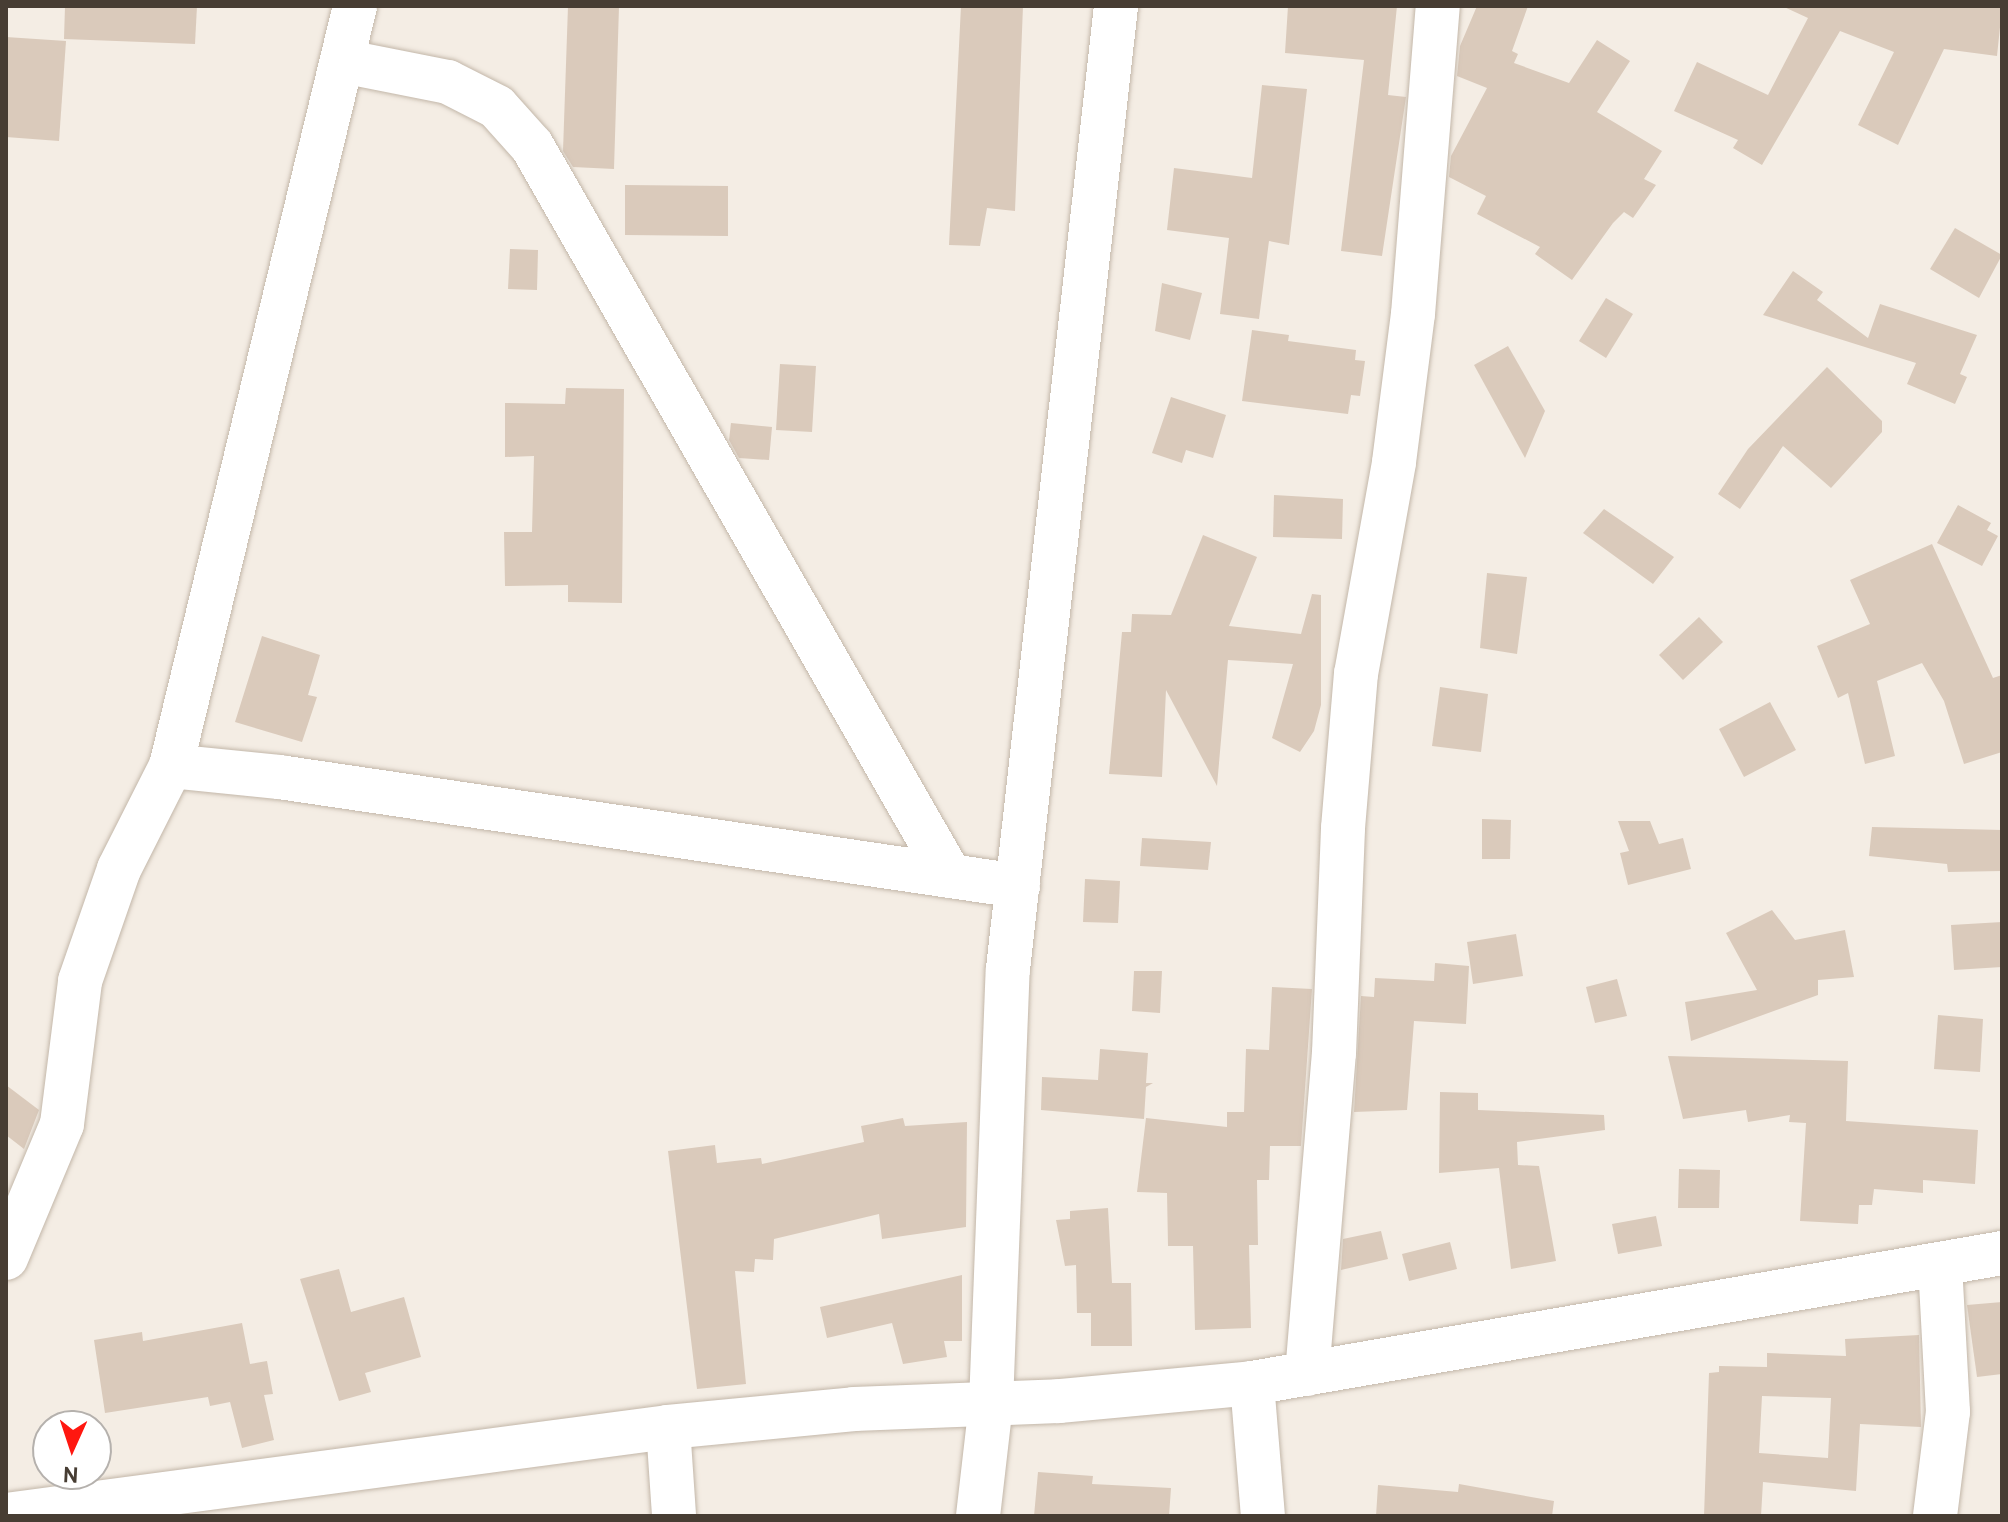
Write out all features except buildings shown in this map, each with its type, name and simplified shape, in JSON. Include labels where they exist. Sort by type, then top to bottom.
[{"type":"street","points":[[6,1258],[62,1124],[80,981],[119,869],[171,766],[355,6]]},
{"type":"street","points":[[978,1516],[991,1404],[1008,969],[1116,6]]},
{"type":"street","points":[[1307,1374],[1356,674],[1394,462],[1413,314],[1438,6]]},
{"type":"street","points":[[342,61],[448,82],[497,107],[532,146],[950,876]]},
{"type":"street","points":[[171,766],[279,777],[1018,886]]},
{"type":"street","points":[[6,1515],[668,1427],[854,1409],[991,1404],[1252,1383],[2002,1253]]},
{"type":"street","points":[[1935,1516],[1948,1412],[1940,1265]]},
{"type":"street","points":[[1252,1383],[1263,1516]]},
{"type":"street","points":[[668,1427],[674,1516]]}]
